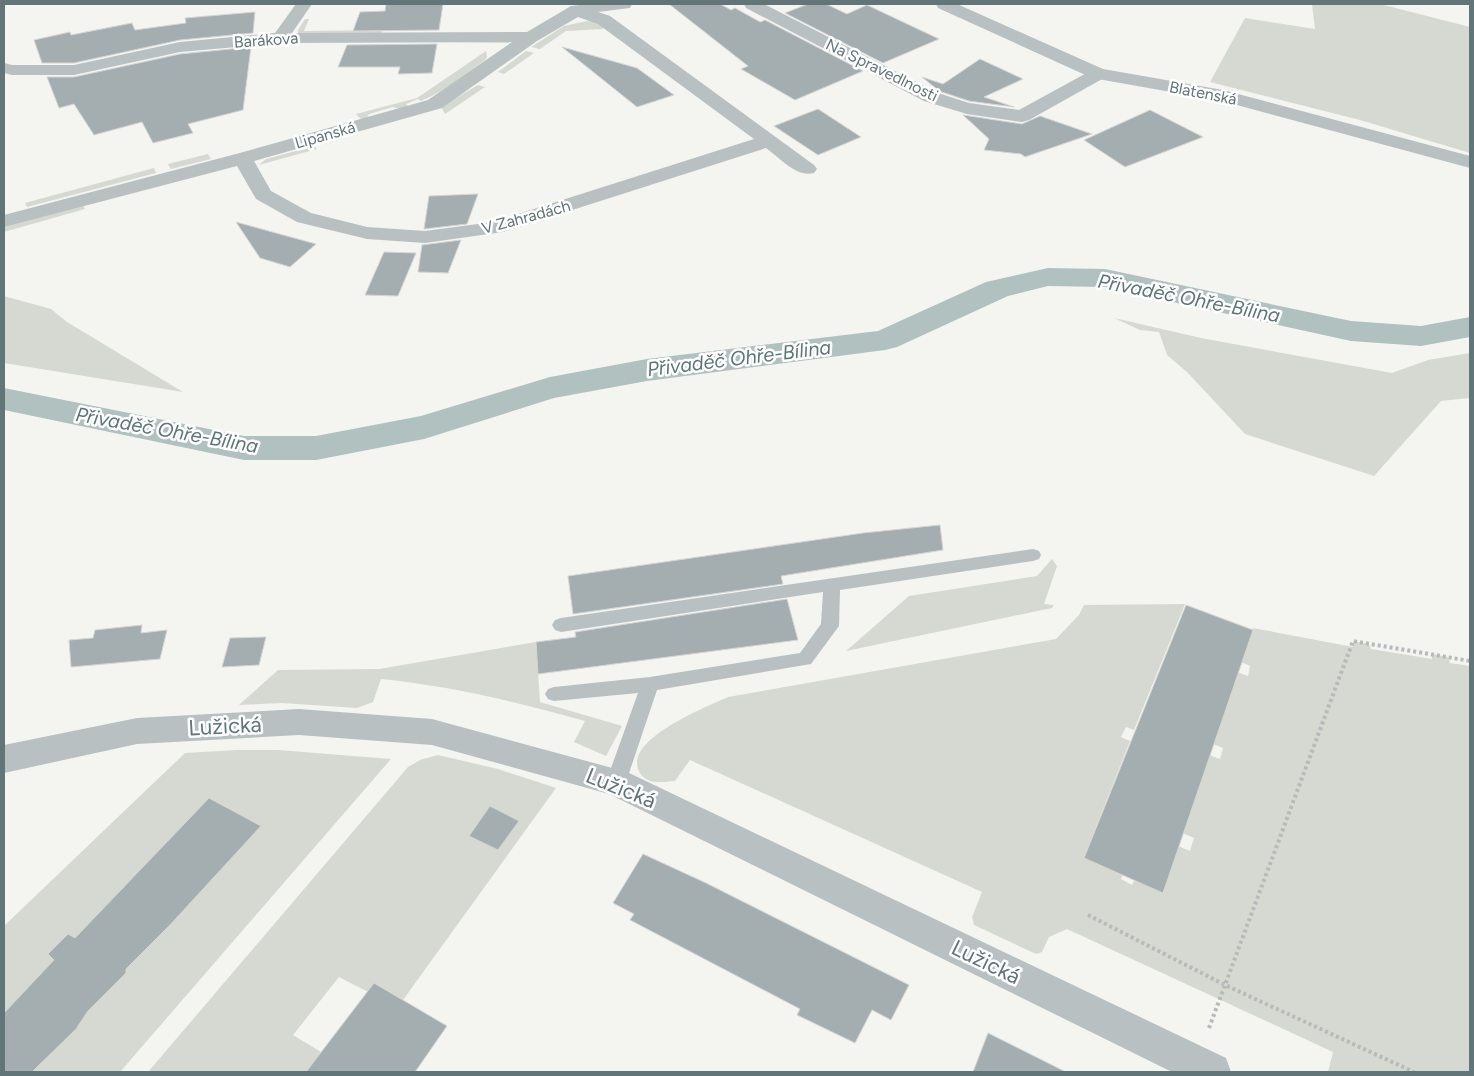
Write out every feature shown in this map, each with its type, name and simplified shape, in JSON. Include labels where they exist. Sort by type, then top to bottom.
[{"type":"street","points":[[280,38],[304,4]]},
{"type":"street","name":"Lipanská","points":[[4,221],[243,158],[435,104],[531,37],[579,7],[624,4]]},
{"type":"street","name":"Na Spravedlnosti","points":[[752,4],[931,97],[967,108],[1022,116],[1098,74]]},
{"type":"street","name":"Blatenská","points":[[944,4],[1098,74],[1223,96],[1470,162]]},
{"type":"street","points":[[579,7],[604,20],[807,169]]},
{"type":"street","name":"Barákova","points":[[4,68],[12,70],[74,70],[180,47],[280,38],[531,37]]},
{"type":"street","points":[[4,86],[74,70]]},
{"type":"street","name":"V Zahradách","points":[[243,158],[263,195],[304,218],[367,233],[425,237],[496,228],[769,141]]},
{"type":"street","name":"Lužická","points":[[4,759],[137,730],[299,722],[432,732],[616,782],[1195,1067]]},
{"type":"lane","points":[[561,625],[1033,554]]},
{"type":"lane","points":[[554,694],[650,684],[805,659],[830,626],[832,585]]},
{"type":"lane","points":[[616,782],[650,684]]},
{"type":"path","points":[[1195,1067],[1353,641],[1470,661]]},
{"type":"path","points":[[1088,915],[1225,985],[1414,1072]]},
{"type":"shaded area","points":[[1312,4],[1380,4],[1470,27],[1470,153],[1360,120],[1210,82],[1245,18],[1315,29]]},
{"type":"shaded area","points":[[305,19],[309,19],[304,31],[382,30],[381,33],[298,35],[298,30]]},
{"type":"shaded area","points":[[587,21],[598,22],[603,26],[603,29],[566,31],[540,49],[531,47],[564,26]]},
{"type":"shaded area","points":[[486,51],[487,57],[485,60],[430,97],[421,101],[418,99],[400,109],[393,107],[369,114],[366,119],[362,120],[356,114],[417,98]]},
{"type":"shaded area","points":[[526,51],[534,53],[504,74],[498,72]]},
{"type":"shaded area","points":[[478,85],[485,87],[445,114],[441,107]]},
{"type":"shaded area","points":[[314,146],[317,149],[259,165],[266,159]]},
{"type":"shaded area","points":[[208,154],[211,159],[171,169],[168,164]]},
{"type":"shaded area","points":[[154,168],[156,173],[27,207],[25,203]]},
{"type":"shaded area","points":[[83,205],[85,209],[4,232],[4,225]]},
{"type":"shaded area","points":[[4,296],[51,309],[67,322],[183,392],[4,363]]},
{"type":"shaded area","points":[[1114,318],[1201,338],[1392,373],[1428,360],[1470,353],[1470,398],[1441,401],[1374,476],[1245,434],[1187,372],[1167,355],[1159,332],[1140,330]]},
{"type":"shaded area","points":[[1052,559],[1057,566],[1044,604],[1054,605],[1052,608],[846,651],[909,596],[1037,576]]},
{"type":"shaded area","points":[[1185,604],[1134,730],[1126,727],[1121,737],[1130,741],[1084,857],[1123,874],[1121,879],[1132,885],[1135,879],[1178,846],[1190,851],[1194,838],[1182,833],[1209,755],[1220,759],[1223,748],[1213,744],[1237,672],[1248,676],[1250,666],[1241,662],[1253,628],[1353,647],[1353,641],[1369,644],[1371,649],[1432,659],[1432,654],[1448,657],[1450,663],[1470,666],[1470,1072],[1328,1072],[1333,1052],[1067,929],[1049,937],[1042,952],[1036,954],[974,925],[972,917],[982,892],[690,760],[675,781],[651,781],[640,773],[637,761],[642,749],[653,738],[685,717],[728,697],[1056,639],[1079,615],[1084,605]]},
{"type":"shaded area","points":[[536,642],[540,702],[622,726],[606,756],[574,742],[585,721],[484,696],[407,682],[381,679],[373,702],[357,708],[282,703],[239,705],[278,670],[379,669]]},
{"type":"shaded area","points":[[278,750],[391,759],[120,1072],[4,1072],[4,926],[185,753]]},
{"type":"shaded area","points":[[438,755],[498,769],[556,788],[403,1000],[374,983],[368,992],[339,977],[293,1035],[321,1052],[306,1072],[148,1072],[408,767],[420,760]]},
{"type":"building","points":[[386,4],[443,4],[439,30],[353,31],[360,12],[385,11]]},
{"type":"building","points":[[669,4],[720,4],[731,10],[735,8],[760,22],[765,20],[863,71],[795,100],[741,69],[748,66]]},
{"type":"building","points":[[808,4],[826,4],[847,14],[867,5],[939,39],[883,63],[785,13]]},
{"type":"building","points":[[255,12],[253,33],[180,40],[74,63],[42,63],[34,40],[70,32],[71,35],[132,23],[135,30],[186,23],[185,18]]},
{"type":"building","points":[[437,44],[432,73],[398,74],[400,67],[338,67],[347,45]]},
{"type":"building","points":[[251,47],[243,110],[188,124],[193,133],[153,143],[142,122],[94,135],[74,104],[59,108],[47,77],[74,77],[180,54]]},
{"type":"building","points":[[562,47],[637,68],[674,95],[637,107]]},
{"type":"building","points":[[980,59],[1023,79],[984,97],[1014,107],[969,101],[939,91],[922,77],[943,84]]},
{"type":"building","points":[[818,109],[861,137],[818,155],[774,126]]},
{"type":"building","points":[[1150,110],[1203,137],[1125,167],[1084,140]]},
{"type":"building","points":[[963,115],[1022,124],[1040,116],[1092,134],[1025,157],[1021,154],[984,150],[989,139]]},
{"type":"building","points":[[478,194],[467,224],[424,229],[429,196]]},
{"type":"building","points":[[236,222],[316,244],[290,267],[260,258]]},
{"type":"building","points":[[461,240],[448,273],[418,272],[422,245]]},
{"type":"building","points":[[384,252],[416,253],[398,296],[365,295]]},
{"type":"building","points":[[940,525],[943,550],[781,576],[783,584],[573,614],[568,576],[863,533]]},
{"type":"building","points":[[787,599],[798,640],[538,674],[536,642],[576,637],[575,632]]},
{"type":"building","points":[[1186,605],[1253,630],[1163,893],[1084,858]]},
{"type":"building","points":[[142,625],[141,633],[167,630],[160,659],[71,667],[69,640],[93,638],[95,630]]},
{"type":"building","points":[[266,637],[259,665],[222,667],[230,638]]},
{"type":"building","points":[[209,798],[261,826],[169,926],[126,969],[126,973],[88,1011],[76,1029],[32,1072],[4,1072],[4,1013],[54,960],[48,954],[68,934],[75,938]]},
{"type":"building","points":[[490,806],[519,821],[498,850],[469,836]]},
{"type":"building","points":[[643,854],[706,883],[909,985],[891,1020],[872,1010],[855,1043],[797,1015],[800,1009],[630,920],[634,914],[613,903]]},
{"type":"building","points":[[374,983],[447,1026],[415,1072],[306,1072]]},
{"type":"building","points":[[988,1033],[1066,1072],[973,1072]]},
{"type":"waterway","name":"Přivaděč Ohře-Bílina","points":[[4,399],[244,448],[316,448],[424,427],[550,388],[647,370],[885,340],[997,289],[1048,277],[1105,278],[1351,331],[1421,336],[1470,327]]}]
